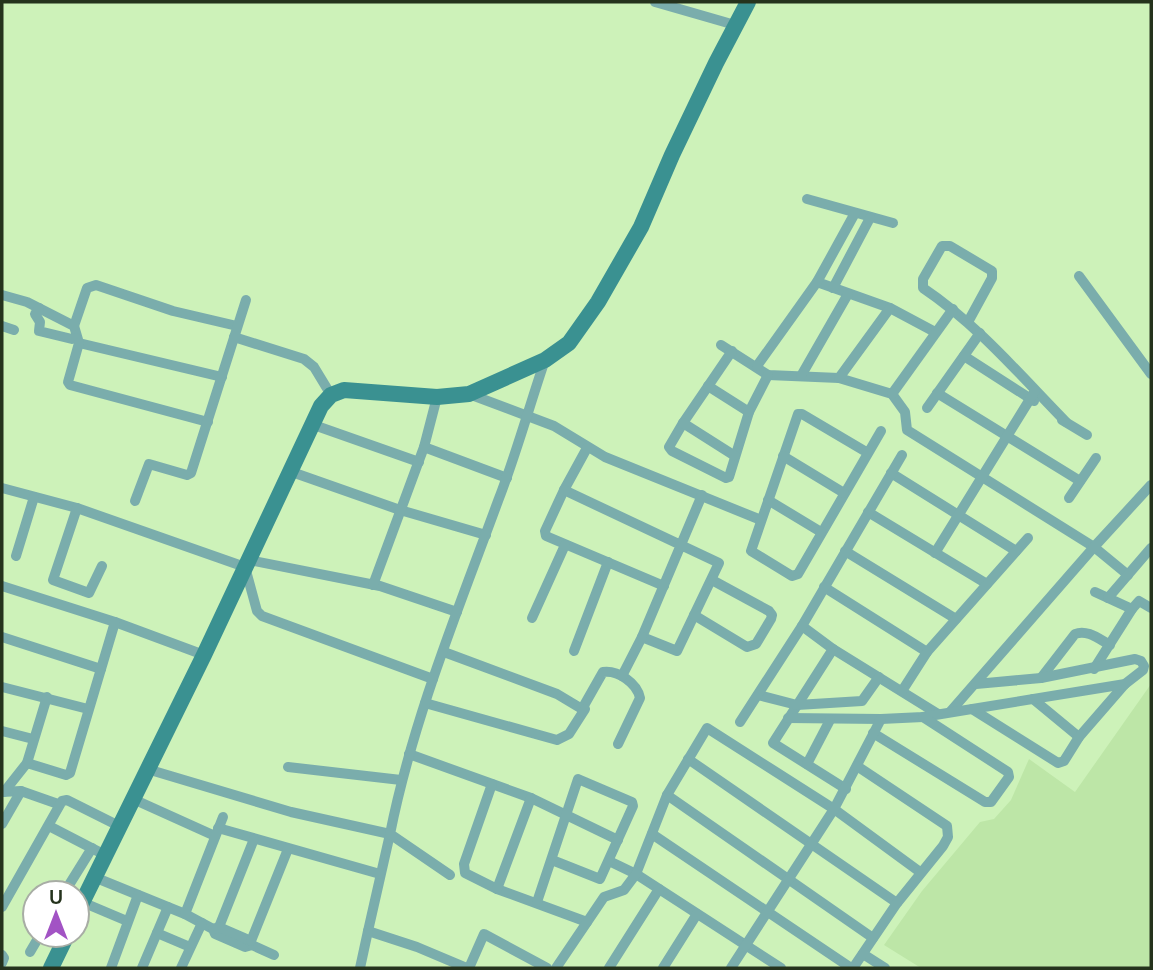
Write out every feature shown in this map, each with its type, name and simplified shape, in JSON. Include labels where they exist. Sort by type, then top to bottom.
[{"type":"main road","points":[[91,883],[98,852],[120,826],[321,406],[331,395],[344,390],[437,397],[469,394],[545,360],[569,343],[585,322],[641,227],[672,155],[748,2]]},
{"type":"main road","points":[[51,968],[60,949]]},
{"type":"street","points":[[655,2],[735,25]]},
{"type":"street","points":[[807,199],[893,223]]},
{"type":"street","points":[[757,366],[817,282],[855,213]]},
{"type":"street","points":[[833,288],[870,218]]},
{"type":"street","points":[[968,322],[992,278],[992,271],[946,245],[939,250],[922,286],[980,333],[1033,395]]},
{"type":"street","points":[[1079,276],[1151,374]]},
{"type":"street","points":[[817,282],[890,308],[935,332]]},
{"type":"street","points":[[208,422],[70,385],[68,382],[87,288],[96,285],[235,331],[304,359],[314,367],[331,395]]},
{"type":"street","points":[[801,376],[848,294]]},
{"type":"street","points":[[2,295],[38,308],[77,336],[222,377]]},
{"type":"street","points":[[135,501],[149,464],[190,475],[246,300]]},
{"type":"street","points":[[38,308],[36,314],[40,331],[72,339],[77,336]]},
{"type":"street","points":[[839,378],[890,308]]},
{"type":"street","points":[[892,394],[953,309]]},
{"type":"street","points":[[2,326],[14,330]]},
{"type":"street","points":[[927,408],[980,333]]},
{"type":"street","points":[[721,345],[768,375],[839,378],[892,394],[905,412],[907,430],[1094,547],[1128,575]]},
{"type":"street","points":[[732,351],[683,422],[670,447],[672,451],[726,478],[729,477],[750,412],[768,375]]},
{"type":"street","points":[[964,356],[1033,395],[1087,435]]},
{"type":"street","points":[[360,968],[401,780],[433,679],[507,478],[545,360]]},
{"type":"street","points":[[708,386],[750,412]]},
{"type":"street","points":[[937,393],[1080,481]]},
{"type":"street","points":[[469,394],[554,426],[587,448],[761,520]]},
{"type":"street","points":[[935,552],[1033,395]]},
{"type":"street","points":[[373,585],[419,462],[437,397]]},
{"type":"street","points":[[868,453],[798,414],[751,551],[792,576],[798,574],[881,431]]},
{"type":"street","points":[[683,422],[735,456]]},
{"type":"street","points":[[312,424],[419,462]]},
{"type":"street","points":[[424,447],[507,478]]},
{"type":"street","points":[[587,448],[545,531],[549,538],[664,586]]},
{"type":"street","points":[[740,722],[802,626],[901,455]]},
{"type":"street","points":[[783,456],[844,493]]},
{"type":"street","points":[[1069,498],[1096,458]]},
{"type":"street","points":[[289,471],[400,510],[486,535]]},
{"type":"street","points":[[891,473],[1016,551]]},
{"type":"street","points":[[950,712],[1151,485]]},
{"type":"street","points":[[2,488],[77,508],[247,564],[373,585],[457,612]]},
{"type":"street","points":[[564,490],[717,561],[719,567],[677,651],[642,637]]},
{"type":"street","points":[[622,676],[642,637],[702,495]]},
{"type":"street","points":[[16,556],[34,497]]},
{"type":"street","points":[[768,500],[821,532]]},
{"type":"street","points":[[77,508],[53,580],[89,593],[102,566]]},
{"type":"street","points":[[868,512],[987,584]]},
{"type":"street","points":[[902,691],[927,652],[1028,538]]},
{"type":"street","points":[[532,618],[565,545]]},
{"type":"street","points":[[1108,598],[1151,548]]},
{"type":"street","points":[[845,551],[956,620]]},
{"type":"street","points":[[574,651],[608,562]]},
{"type":"street","points":[[247,564],[257,611],[262,616],[433,679]]},
{"type":"street","points":[[694,615],[747,647],[756,644],[771,619],[769,611],[712,580]]},
{"type":"street","points":[[2,586],[115,622],[204,655]]},
{"type":"street","points":[[824,587],[927,652]]},
{"type":"street","points":[[1095,592],[1132,609]]},
{"type":"street","points":[[1094,669],[1139,601],[1151,608]]},
{"type":"street","points":[[27,763],[68,775],[115,622]]},
{"type":"street","points":[[802,626],[833,649],[938,714]]},
{"type":"street","points":[[1041,678],[1075,634],[1087,633],[1110,645]]},
{"type":"street","points":[[2,637],[101,669]]},
{"type":"street","points":[[833,649],[773,743],[846,789]]},
{"type":"street","points":[[444,652],[557,694],[584,709]]},
{"type":"street","points":[[972,709],[1058,763],[1064,761],[1079,737],[1125,684],[1143,670],[1141,661],[1135,659],[1041,678],[976,684]]},
{"type":"street","points":[[425,703],[557,740],[569,734],[603,672],[613,672],[639,690],[640,698],[618,744]]},
{"type":"street","points":[[758,695],[797,705],[863,700],[879,677]]},
{"type":"street","points":[[788,718],[830,720],[923,717],[1125,684]]},
{"type":"street","points":[[2,687],[88,709]]},
{"type":"street","points":[[3,792],[27,763],[47,697]]},
{"type":"street","points":[[1033,699],[1079,737]]},
{"type":"street","points":[[873,733],[985,802],[991,802],[1009,777],[1008,772],[923,717]]},
{"type":"street","points":[[731,968],[834,809],[881,719]]},
{"type":"street","points":[[807,764],[830,720]]},
{"type":"street","points":[[368,931],[417,947],[463,967],[484,934],[555,968],[604,897],[624,890],[636,874],[667,794],[704,730],[710,728],[834,809],[920,872]]},
{"type":"street","points":[[2,731],[33,739]]},
{"type":"street","points":[[409,754],[531,798],[618,840]]},
{"type":"street","points":[[688,759],[897,903]]},
{"type":"street","points":[[652,834],[852,968],[897,903],[948,837],[947,827],[857,766]]},
{"type":"street","points":[[288,767],[401,780]]},
{"type":"street","points":[[147,769],[291,812],[390,834],[450,875]]},
{"type":"street","points":[[537,902],[579,778],[630,800],[633,806],[602,877],[598,879],[552,860]]},
{"type":"street","points":[[492,784],[463,868],[465,873],[497,889],[587,922]]},
{"type":"street","points":[[3,792],[21,791],[58,804]]},
{"type":"street","points":[[2,824],[21,791]]},
{"type":"street","points":[[667,794],[873,938]]},
{"type":"street","points":[[497,889],[531,798]]},
{"type":"street","points":[[132,799],[254,839],[380,874]]},
{"type":"street","points":[[2,908],[58,804],[67,800],[120,826]]},
{"type":"street","points":[[48,826],[98,852],[76,879]]},
{"type":"street","points":[[185,914],[218,827]]},
{"type":"street","points":[[216,928],[254,839]]},
{"type":"street","points":[[251,943],[288,849]]},
{"type":"street","points":[[609,861],[636,874],[781,968]]},
{"type":"street","points":[[94,877],[169,907],[274,955]]},
{"type":"street","points":[[609,968],[659,889]]},
{"type":"street","points":[[111,968],[138,895]]},
{"type":"street","points":[[142,968],[169,907]]},
{"type":"street","points":[[91,910],[127,921]]},
{"type":"street","points":[[663,968],[697,914]]},
{"type":"street","points":[[195,968],[182,965],[202,923]]},
{"type":"street","points":[[157,933],[190,947]]},
{"type":"street","points":[[863,954],[884,968]]},
{"type":"street","points":[[2,955],[2,963]]},
{"type":"shaded area","points":[[1151,684],[1151,968],[921,968],[884,945],[922,891],[980,822],[994,819],[1011,800],[1029,759],[1075,792]]}]
